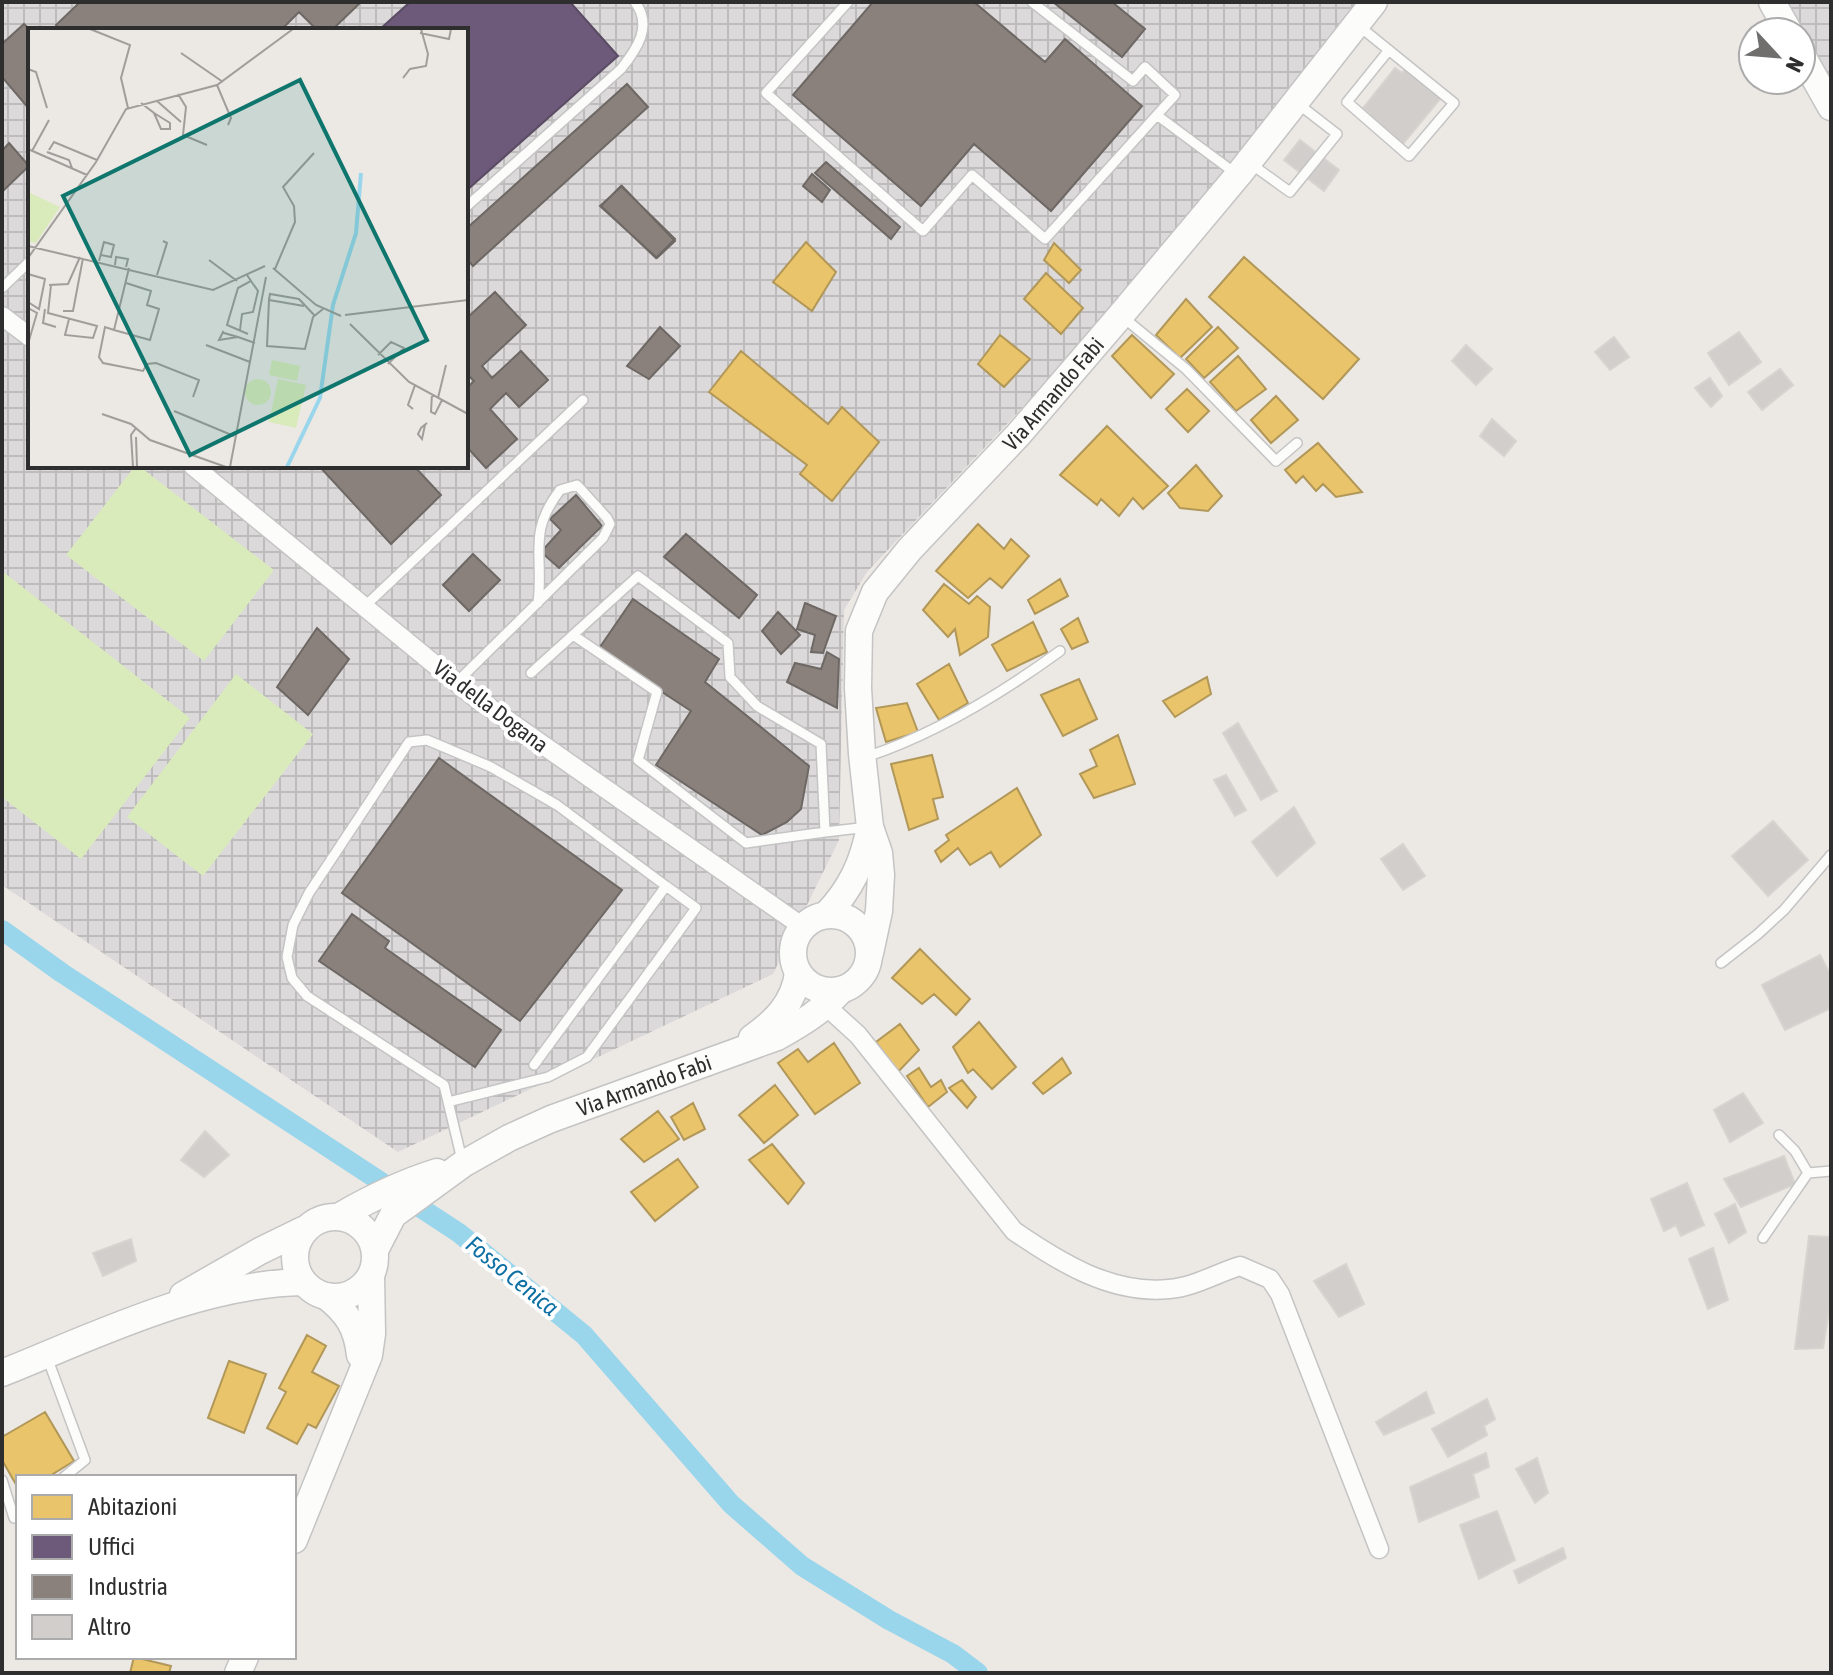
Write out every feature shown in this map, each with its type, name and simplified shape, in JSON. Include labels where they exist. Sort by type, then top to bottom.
[{"type":"street","name":"Via Armando Fabi","points":[[870,827],[858,688],[859,631],[875,592],[910,549],[1018,435],[1121,315],[1243,168],[1374,2]]},
{"type":"street","points":[[1817,82],[1831,107]]},
{"type":"street","points":[[2,316],[28,336]]},
{"type":"street","name":"Via della Dogana","points":[[195,468],[456,683],[582,774],[814,921]]},
{"type":"street","points":[[730,1054],[784,1011],[796,988],[798,973],[793,950],[796,938],[844,896],[854,880],[870,827]]},
{"type":"street","points":[[834,998],[862,977],[879,911],[879,853],[870,827]]},
{"type":"street","points":[[814,921],[839,916],[851,920],[861,929],[870,953]]},
{"type":"street","points":[[798,973],[834,998],[858,1035],[1014,1231],[1037,1247],[1105,1282],[1133,1288],[1169,1289],[1240,1266],[1270,1279],[1280,1294],[1379,1549]]},
{"type":"street","name":"Via Armando Fabi","points":[[340,1216],[371,1198],[420,1183],[463,1164],[551,1119],[777,1037],[802,1024],[834,998]]},
{"type":"street","name":"Via Armando Fabi","points":[[373,1263],[393,1215],[420,1183]]},
{"type":"street","points":[[2,1373],[159,1309],[314,1221],[340,1216],[353,1220],[371,1238],[372,1334],[369,1355],[296,1535]]},
{"type":"street","points":[[303,1230],[296,1242],[296,1270],[303,1282],[339,1306],[354,1324],[361,1375]]},
{"type":"street","points":[[326,1296],[339,1297],[363,1286],[373,1263]]},
{"type":"street","points":[[159,1309],[271,1282],[303,1282]]},
{"type":"lane","points":[[468,205],[621,69],[638,49],[642,31],[641,10],[635,2]]},
{"type":"lane","points":[[848,2],[766,93],[923,231],[972,175],[1045,239],[1175,95],[1145,67],[1133,81],[1032,2]]},
{"type":"lane","points":[[1357,24],[1389,50],[1454,103],[1409,156],[1347,102],[1389,50]]},
{"type":"lane","points":[[1158,116],[1243,168],[1290,192],[1337,134],[1295,102]]},
{"type":"lane","points":[[2,288],[28,263]]},
{"type":"lane","points":[[1121,315],[1186,369],[1276,461],[1297,443]]},
{"type":"lane","points":[[365,606],[583,400]]},
{"type":"lane","points":[[456,683],[538,603],[609,531],[607,518],[577,485],[560,490],[539,529],[537,549],[541,580],[538,603]]},
{"type":"lane","points":[[531,673],[638,576],[728,643],[730,677],[757,706],[821,744],[825,832]]},
{"type":"lane","points":[[573,635],[657,692],[638,760],[746,843],[870,827]]},
{"type":"lane","points":[[863,758],[899,746],[969,709],[1018,682],[1060,651]]},
{"type":"lane","points":[[448,1102],[548,1077],[587,1057],[696,908],[557,805],[491,767],[427,740],[409,742],[309,893],[293,925],[287,957],[292,978],[307,996],[444,1085],[448,1102],[463,1164]]},
{"type":"lane","points":[[1721,963],[1784,910],[1831,855]]},
{"type":"lane","points":[[534,1065],[666,886]]},
{"type":"lane","points":[[1779,1135],[1795,1151],[1808,1173]]},
{"type":"lane","points":[[1808,1173],[1831,1171]]},
{"type":"lane","points":[[1763,1238],[1808,1173]]},
{"type":"lane","points":[[47,1355],[85,1460],[66,1475]]},
{"type":"lane","points":[[2,1480],[14,1518],[16,1516]]},
{"type":"shaded area","points":[[2,2],[1359,2],[1073,354],[867,572],[844,610],[839,840],[773,974],[398,1152],[2,885]]},
{"type":"shaded area","points":[[1784,2],[1831,2],[1831,80],[1817,56],[1817,16],[1793,16]]},
{"type":"green space","points":[[133,468],[142,468],[274,570],[204,661],[66,555]]},
{"type":"green space","points":[[2,571],[190,718],[81,859],[2,797]]},
{"type":"green space","points":[[236,674],[313,734],[203,876],[127,817]]},
{"type":"building: Abitazioni","points":[[806,242],[836,272],[812,311],[773,282]]},
{"type":"building: Abitazioni","points":[[1054,243],[1081,270],[1069,283],[1044,260]]},
{"type":"building: Abitazioni","points":[[1244,257],[1359,359],[1323,399],[1209,297]]},
{"type":"building: Abitazioni","points":[[1046,273],[1083,308],[1061,334],[1024,299]]},
{"type":"building: Abitazioni","points":[[1186,299],[1212,327],[1180,358],[1156,335]]},
{"type":"building: Abitazioni","points":[[1218,327],[1238,348],[1204,378],[1186,359]]},
{"type":"building: Abitazioni","points":[[1000,335],[1030,359],[1004,387],[978,364]]},
{"type":"building: Abitazioni","points":[[1132,335],[1174,374],[1151,398],[1112,356]]},
{"type":"building: Abitazioni","points":[[741,351],[828,424],[842,407],[879,442],[832,501],[800,474],[807,465],[709,392]]},
{"type":"building: Abitazioni","points":[[1238,356],[1266,389],[1236,411],[1210,382]]},
{"type":"building: Abitazioni","points":[[1187,389],[1209,411],[1188,432],[1166,409]]},
{"type":"building: Abitazioni","points":[[1276,396],[1298,420],[1271,443],[1251,420]]},
{"type":"building: Abitazioni","points":[[1107,426],[1168,486],[1143,509],[1133,498],[1119,516],[1101,499],[1097,505],[1060,475]]},
{"type":"building: Abitazioni","points":[[1318,443],[1362,492],[1336,497],[1323,484],[1316,491],[1303,476],[1296,483],[1285,470]]},
{"type":"building: Abitazioni","points":[[1196,465],[1222,496],[1208,511],[1180,508],[1168,493]]},
{"type":"building: Abitazioni","points":[[978,524],[1004,549],[1011,539],[1029,556],[1002,588],[990,578],[968,598],[936,571]]},
{"type":"building: Abitazioni","points":[[1060,579],[1068,596],[1035,614],[1028,600]]},
{"type":"building: Abitazioni","points":[[944,584],[969,604],[977,596],[990,607],[988,637],[960,655],[955,629],[948,637],[923,610]]},
{"type":"building: Abitazioni","points":[[1078,618],[1088,642],[1072,649],[1061,629]]},
{"type":"building: Abitazioni","points":[[1033,622],[1047,652],[1007,671],[992,645]]},
{"type":"building: Abitazioni","points":[[949,664],[968,703],[939,720],[917,684]]},
{"type":"building: Abitazioni","points":[[1207,677],[1211,694],[1175,717],[1163,701]]},
{"type":"building: Abitazioni","points":[[1079,679],[1097,719],[1063,736],[1041,695]]},
{"type":"building: Abitazioni","points":[[907,703],[918,732],[886,742],[876,708]]},
{"type":"building: Abitazioni","points":[[1118,735],[1135,784],[1094,798],[1080,774],[1097,766],[1090,750]]},
{"type":"building: Abitazioni","points":[[932,755],[943,797],[933,799],[938,819],[909,830],[891,764]]},
{"type":"building: Abitazioni","points":[[1017,788],[1041,835],[1000,867],[991,852],[970,865],[958,848],[941,862],[935,851],[949,840],[946,835]]},
{"type":"building: Abitazioni","points":[[920,949],[970,999],[956,1015],[934,994],[922,1004],[892,978]]},
{"type":"building: Abitazioni","points":[[979,1022],[1016,1067],[992,1089],[973,1069],[968,1073],[953,1047]]},
{"type":"building: Abitazioni","points":[[900,1024],[919,1050],[898,1072],[876,1042]]},
{"type":"building: Abitazioni","points":[[834,1043],[860,1083],[815,1114],[778,1063],[798,1049],[808,1062]]},
{"type":"building: Abitazioni","points":[[1062,1058],[1071,1073],[1043,1094],[1033,1083]]},
{"type":"building: Abitazioni","points":[[919,1068],[931,1087],[941,1080],[947,1092],[928,1107],[907,1076]]},
{"type":"building: Abitazioni","points":[[962,1080],[976,1097],[967,1108],[949,1088]]},
{"type":"building: Abitazioni","points":[[775,1085],[798,1115],[764,1143],[739,1115]]},
{"type":"building: Abitazioni","points":[[693,1103],[705,1129],[684,1140],[671,1117]]},
{"type":"building: Abitazioni","points":[[658,1111],[679,1139],[644,1162],[621,1139]]},
{"type":"building: Abitazioni","points":[[772,1144],[804,1183],[788,1204],[749,1160]]},
{"type":"building: Abitazioni","points":[[678,1159],[698,1187],[655,1221],[631,1192]]},
{"type":"building: Abitazioni","points":[[307,1335],[326,1346],[312,1372],[339,1386],[316,1428],[308,1424],[297,1444],[267,1428],[286,1392],[279,1388]]},
{"type":"building: Abitazioni","points":[[229,1361],[266,1374],[244,1433],[208,1418]]},
{"type":"building: Abitazioni","points":[[45,1412],[74,1461],[51,1475],[16,1475],[16,1484],[2,1460],[2,1437]]},
{"type":"building: Abitazioni","points":[[134,1659],[171,1666],[169,1673],[130,1673]]},
{"type":"building: Uffici","points":[[410,2],[570,2],[618,56],[468,189],[468,28],[381,28]]},
{"type":"building: Industria","points":[[80,2],[361,2],[334,28],[315,28],[299,12],[283,28],[58,28],[56,25]]},
{"type":"building: Industria","points":[[873,2],[974,2],[1045,62],[1065,39],[1142,106],[1051,211],[974,144],[921,206],[793,95]]},
{"type":"building: Industria","points":[[1053,2],[1112,2],[1145,29],[1122,57]]},
{"type":"building: Industria","points":[[24,24],[28,28],[28,108],[2,77],[2,44]]},
{"type":"building: Industria","points":[[627,84],[648,107],[473,266],[468,260],[468,227]]},
{"type":"building: Industria","points":[[9,143],[28,167],[2,192],[2,151]]},
{"type":"building: Industria","points":[[826,162],[900,227],[891,239],[815,173]]},
{"type":"building: Industria","points":[[812,174],[830,190],[822,202],[803,186]]},
{"type":"building: Industria","points":[[621,186],[675,239],[656,258],[601,206]]},
{"type":"building: Industria","points":[[622,186],[675,241],[657,258],[600,206]]},
{"type":"building: Industria","points":[[495,292],[526,325],[482,366],[492,378],[521,351],[548,380],[519,407],[506,393],[490,409],[517,439],[486,468],[468,448],[468,387],[474,381],[470,377],[468,379],[468,317]]},
{"type":"building: Industria","points":[[660,327],[680,346],[649,379],[627,366]]},
{"type":"building: Industria","points":[[321,468],[416,468],[441,495],[391,544]]},
{"type":"building: Industria","points":[[576,495],[602,526],[559,568],[541,552],[561,530],[550,519]]},
{"type":"building: Industria","points":[[686,534],[757,595],[739,618],[664,557]]},
{"type":"building: Industria","points":[[473,554],[500,580],[469,611],[443,585]]},
{"type":"building: Industria","points":[[633,599],[719,659],[705,682],[809,766],[801,809],[787,822],[762,835],[656,765],[691,711],[598,650]]},
{"type":"building: Industria","points":[[805,603],[836,616],[823,653],[811,652],[815,635],[797,629]]},
{"type":"building: Industria","points":[[778,612],[800,635],[781,654],[762,631]]},
{"type":"building: Industria","points":[[317,628],[349,659],[308,715],[277,687]]},
{"type":"building: Industria","points":[[827,652],[839,659],[837,708],[787,682],[795,663],[821,669]]},
{"type":"building: Industria","points":[[439,758],[622,890],[520,1021],[342,893]]},
{"type":"building: Industria","points":[[352,914],[389,941],[385,948],[501,1030],[475,1067],[319,961]]},
{"type":"building: Altro","points":[[1395,68],[1402,73],[1405,69],[1441,98],[1402,145],[1368,117],[1370,114],[1363,108]]},
{"type":"building: Altro","points":[[1300,140],[1339,170],[1324,191],[1284,160]]},
{"type":"building: Altro","points":[[1739,332],[1761,362],[1729,385],[1708,353]]},
{"type":"building: Altro","points":[[1614,337],[1629,357],[1610,370],[1595,352]]},
{"type":"building: Altro","points":[[1466,345],[1492,369],[1476,385],[1452,361]]},
{"type":"building: Altro","points":[[1780,369],[1793,385],[1762,410],[1748,392]]},
{"type":"building: Altro","points":[[1710,378],[1722,396],[1711,407],[1695,388]]},
{"type":"building: Altro","points":[[1492,419],[1516,441],[1504,456],[1480,436]]},
{"type":"building: Altro","points":[[1238,723],[1277,791],[1261,800],[1223,733]]},
{"type":"building: Altro","points":[[1226,775],[1246,810],[1235,816],[1214,780]]},
{"type":"building: Altro","points":[[1294,807],[1315,843],[1277,876],[1252,842]]},
{"type":"building: Altro","points":[[1773,821],[1808,860],[1768,896],[1732,856]]},
{"type":"building: Altro","points":[[1403,844],[1425,876],[1403,890],[1381,859]]},
{"type":"building: Altro","points":[[1820,955],[1831,976],[1831,1008],[1785,1030],[1762,985]]},
{"type":"building: Altro","points":[[1743,1093],[1763,1123],[1730,1142],[1714,1110]]},
{"type":"building: Altro","points":[[205,1131],[229,1155],[204,1177],[181,1160]]},
{"type":"building: Altro","points":[[1784,1156],[1795,1184],[1741,1207],[1724,1179]]},
{"type":"building: Altro","points":[[1687,1183],[1704,1225],[1681,1236],[1676,1225],[1664,1231],[1651,1199]]},
{"type":"building: Altro","points":[[1735,1204],[1746,1232],[1729,1243],[1715,1214]]},
{"type":"building: Altro","points":[[1809,1236],[1831,1237],[1831,1298],[1823,1348],[1795,1349]]},
{"type":"building: Altro","points":[[131,1239],[136,1261],[103,1276],[93,1253]]},
{"type":"building: Altro","points":[[1713,1248],[1728,1300],[1708,1309],[1689,1259]]},
{"type":"building: Altro","points":[[1346,1264],[1364,1304],[1339,1317],[1314,1281]]},
{"type":"building: Altro","points":[[1426,1392],[1434,1413],[1384,1435],[1376,1422]]},
{"type":"building: Altro","points":[[1487,1399],[1495,1419],[1484,1426],[1487,1435],[1448,1457],[1432,1429]]},
{"type":"building: Altro","points":[[1486,1453],[1489,1467],[1473,1474],[1479,1497],[1419,1522],[1410,1487]]},
{"type":"building: Altro","points":[[1537,1458],[1548,1493],[1535,1503],[1516,1469]]},
{"type":"building: Altro","points":[[1497,1511],[1515,1560],[1479,1579],[1460,1525]]},
{"type":"building: Altro","points":[[1563,1548],[1566,1558],[1519,1583],[1514,1571]]},
{"type":"waterway","name":"Fosso Cenica","points":[[2,930],[62,973],[459,1233],[584,1335],[731,1504],[802,1566],[889,1620],[953,1654],[978,1673]]}]
